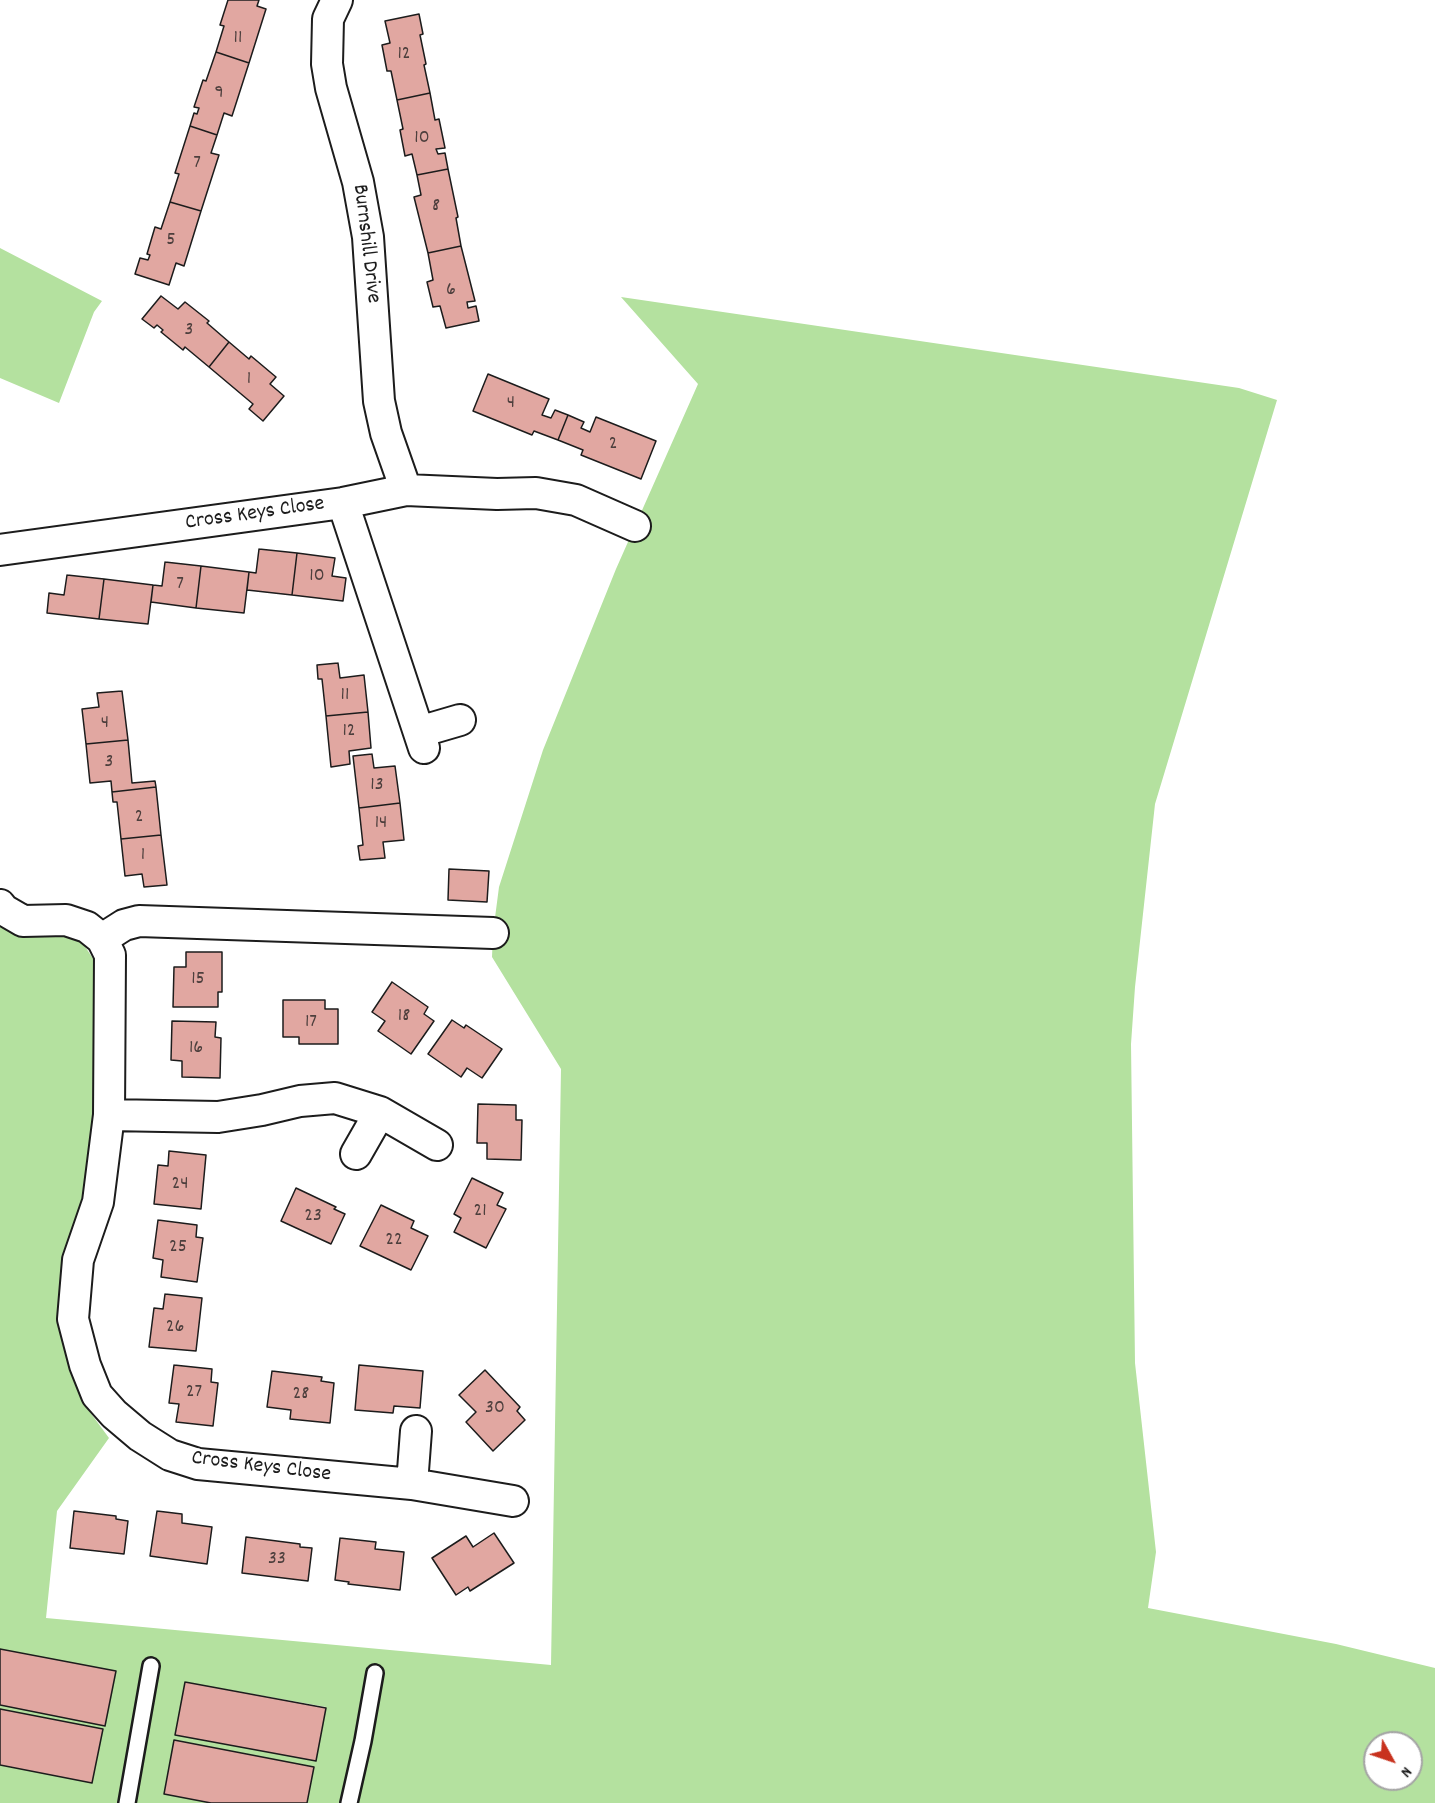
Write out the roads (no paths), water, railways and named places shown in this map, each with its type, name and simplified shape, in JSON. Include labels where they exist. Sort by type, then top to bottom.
[{"type":"street","name":"Burnshill Drive","points":[[337,0],[328,19],[327,64],[331,88],[358,182],[368,237],[379,401],[386,433],[406,490]]},
{"type":"street","points":[[343,503],[406,490],[498,494],[536,493],[576,500],[635,526]]},
{"type":"street","name":"Cross Keys Close","points":[[0,550],[343,503],[421,740],[460,720]]},
{"type":"street","points":[[0,905],[4,910],[23,921],[66,920],[87,927],[102,939],[123,925],[139,921],[493,933]]},
{"type":"street","name":"Cross Keys Close","points":[[102,939],[110,955],[109,1115],[98,1202],[78,1260],[73,1319],[84,1365],[97,1395],[114,1414],[140,1436],[170,1455],[198,1464],[412,1484],[513,1501]]},
{"type":"street","points":[[109,1115],[218,1117],[300,1101],[335,1098],[380,1112],[437,1145]]},
{"type":"street","points":[[356,1154],[380,1112]]},
{"type":"street","points":[[412,1484],[416,1431]]},
{"type":"lane","points":[[127,1803],[151,1666]]},
{"type":"lane","points":[[349,1803],[375,1673]]}]
